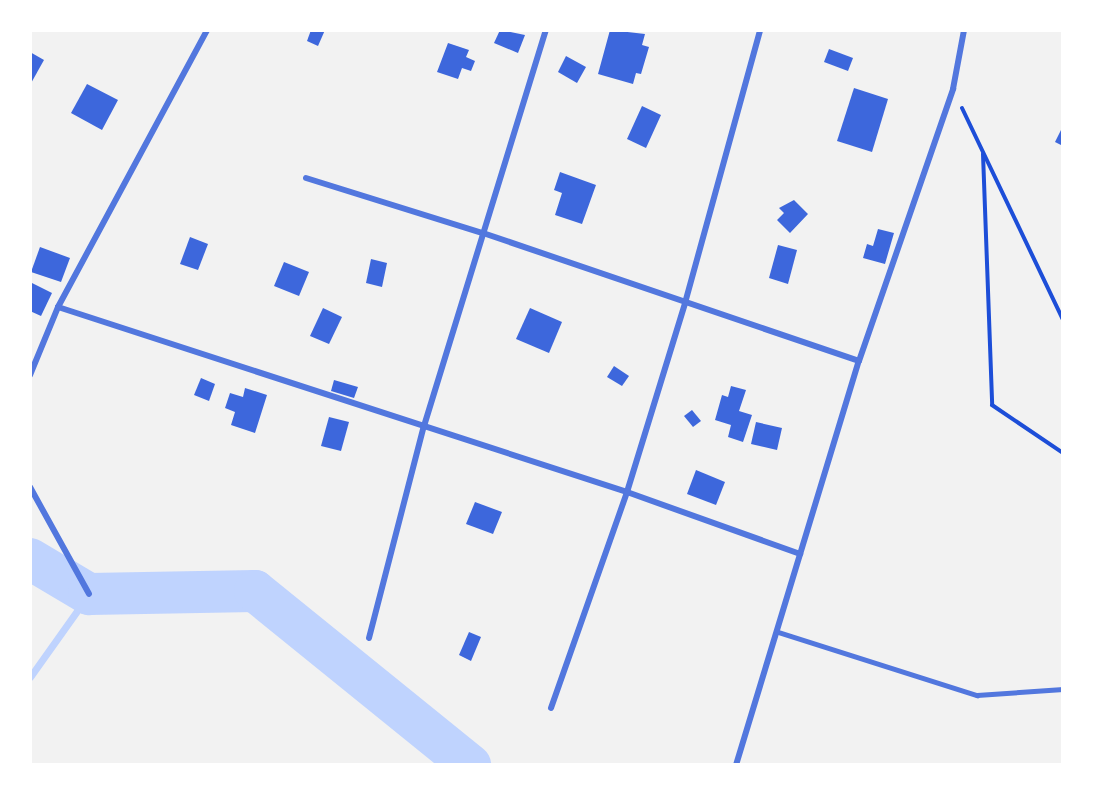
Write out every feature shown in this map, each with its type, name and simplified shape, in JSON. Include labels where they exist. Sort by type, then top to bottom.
[{"type":"street","points":[[30,375],[58,307],[207,30]]},
{"type":"street","points":[[369,638],[424,426],[546,30]]},
{"type":"street","points":[[551,708],[627,492],[685,303],[760,30]]},
{"type":"street","points":[[736,765],[859,361],[953,89],[964,30]]},
{"type":"street","points":[[306,178],[483,232],[859,361]]},
{"type":"street","points":[[58,307],[627,492],[800,554]]},
{"type":"street","points":[[30,487],[89,594]]},
{"type":"lane","points":[[778,632],[977,694],[1063,689]]},
{"type":"path","points":[[953,89],[1063,320]]},
{"type":"path","points":[[983,154],[992,405],[1063,453]]},
{"type":"building","points":[[311,30],[325,30],[318,46],[307,41]]},
{"type":"building","points":[[500,30],[525,35],[518,53],[494,43]]},
{"type":"building","points":[[610,30],[645,34],[642,45],[649,47],[641,74],[636,73],[633,84],[598,74]]},
{"type":"building","points":[[448,43],[469,50],[466,57],[475,61],[471,71],[462,68],[458,79],[437,72]]},
{"type":"building","points":[[829,49],[853,58],[848,71],[824,62]]},
{"type":"building","points":[[30,52],[44,60],[30,85]]},
{"type":"building","points":[[566,56],[586,67],[577,83],[558,72]]},
{"type":"building","points":[[87,84],[118,100],[102,130],[71,113]]},
{"type":"building","points":[[854,88],[888,99],[872,152],[837,141]]},
{"type":"building","points":[[642,106],[661,115],[646,148],[627,139]]},
{"type":"building","points":[[1063,126],[1063,146],[1055,142]]},
{"type":"building","points":[[560,172],[596,185],[582,224],[555,215],[562,193],[554,190]]},
{"type":"building","points":[[794,200],[808,214],[790,233],[777,220],[784,213],[779,208]]},
{"type":"building","points":[[878,229],[894,233],[885,264],[863,258],[867,244],[873,246]]},
{"type":"building","points":[[190,237],[208,244],[198,270],[180,264]]},
{"type":"building","points":[[778,245],[797,250],[788,284],[769,278]]},
{"type":"building","points":[[40,247],[70,258],[61,282],[31,272]]},
{"type":"building","points":[[371,259],[387,263],[382,287],[366,283]]},
{"type":"building","points":[[284,262],[309,272],[299,296],[274,286]]},
{"type":"building","points":[[30,282],[52,293],[41,316],[30,311]]},
{"type":"building","points":[[323,308],[342,317],[329,344],[310,336]]},
{"type":"building","points":[[530,308],[562,322],[549,353],[516,339]]},
{"type":"building","points":[[614,366],[629,376],[622,386],[607,377]]},
{"type":"building","points":[[201,378],[215,384],[209,401],[194,395]]},
{"type":"building","points":[[334,380],[358,387],[354,398],[331,391]]},
{"type":"building","points":[[731,386],[746,390],[739,411],[752,415],[743,442],[728,437],[731,425],[715,420],[722,395],[728,397]]},
{"type":"building","points":[[245,388],[267,395],[255,433],[231,425],[235,412],[225,408],[230,393],[243,397]]},
{"type":"building","points":[[692,410],[701,421],[693,427],[684,416]]},
{"type":"building","points":[[329,417],[349,422],[341,451],[321,446]]},
{"type":"building","points":[[756,422],[782,428],[777,450],[751,444]]},
{"type":"building","points":[[696,470],[725,482],[716,505],[687,494]]},
{"type":"building","points":[[475,502],[502,512],[493,534],[466,524]]},
{"type":"building","points":[[469,632],[481,637],[471,661],[459,655]]},
{"type":"waterway","points":[[30,559],[89,594],[255,591],[470,765]]},
{"type":"waterway","points":[[30,677],[89,594]]}]
